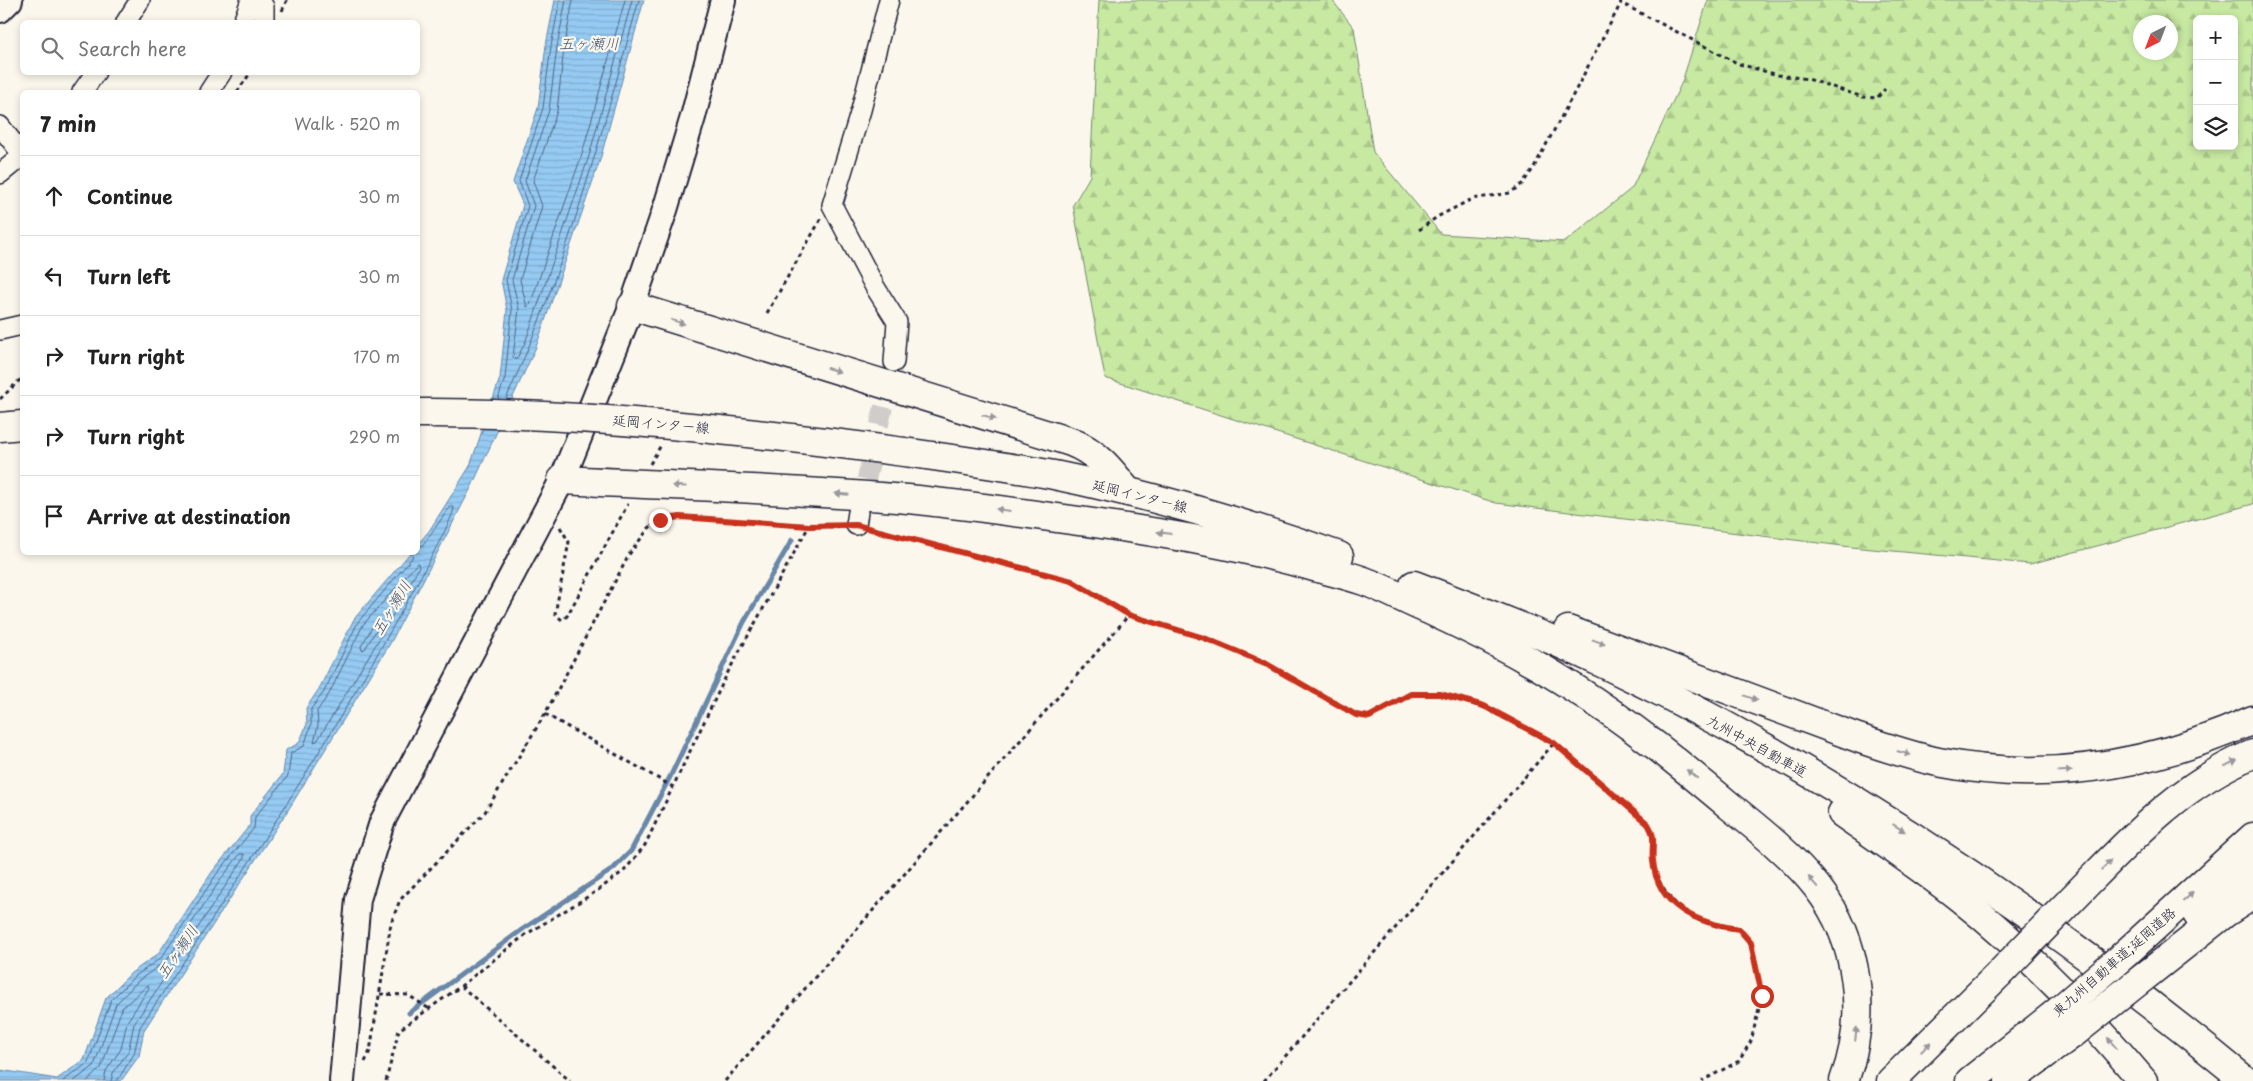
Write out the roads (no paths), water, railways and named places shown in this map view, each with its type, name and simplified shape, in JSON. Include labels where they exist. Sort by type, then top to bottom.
[{"type":"highway","points":[[632,306],[1085,447],[1098,456],[1128,492]]},
{"type":"highway","name":"延岡インター線","points":[[420,412],[470,412],[620,420],[769,434],[904,452],[1054,476],[1128,492],[1284,537],[1367,574]]},
{"type":"highway","points":[[0,427],[20,425]]},
{"type":"highway","name":"延岡インター線","points":[[904,452],[998,470],[1125,502],[1367,574]]},
{"type":"highway","points":[[562,480],[828,493],[994,509],[1195,538],[1367,574],[1536,618],[1899,752],[1971,768],[2040,772],[2078,770],[2115,764],[2190,746],[2253,720]]},
{"type":"highway","points":[[1367,574],[1490,640],[1577,690],[1667,755],[1739,814],[1798,866],[1819,889],[1832,910],[1851,955],[1856,978],[1857,1027],[1854,1050],[1844,1081]]},
{"type":"highway","name":"九州中央自動車道","points":[[1367,574],[1603,682],[1722,744],[1842,813],[2109,984]]},
{"type":"highway","name":"九州中央自動車道","points":[[1367,574],[1550,640],[1704,716],[1902,829],[1954,863],[2056,935],[2109,984]]},
{"type":"highway","points":[[1891,1081],[2148,824],[2178,797],[2230,763],[2253,754]]},
{"type":"highway","points":[[1842,813],[1920,868],[1998,930],[2082,1010],[2143,1081]]},
{"type":"highway","name":"東九州自動車道;延岡道路","points":[[2139,963],[2253,837]]},
{"type":"highway","name":"東九州自動車道;延岡道路","points":[[2139,963],[2253,863]]},
{"type":"highway","points":[[2009,1081],[2066,1024],[2139,963],[2253,895]]},
{"type":"highway","points":[[2056,935],[2253,1063]]},
{"type":"highway","points":[[2109,984],[2222,1081]]},
{"type":"highway","points":[[2109,984],[2246,1081]]},
{"type":"highway","name":"東九州自動車道;延岡道路","points":[[1970,1081],[2066,1024]]},
{"type":"highway","name":"東九州自動車道;延岡道路","points":[[1995,1081],[2066,1024]]},
{"type":"street","points":[[0,10],[10,0]]},
{"type":"street","points":[[127,20],[140,0]]},
{"type":"street","points":[[245,20],[251,0]]},
{"type":"street","points":[[260,0],[264,7],[264,20]]},
{"type":"street","points":[[342,1076],[358,899],[382,822],[562,480],[632,306],[666,210],[693,117],[723,0]]},
{"type":"street","points":[[890,0],[861,110],[832,205],[875,288],[896,322],[894,362]]},
{"type":"street","points":[[83,90],[94,75]]},
{"type":"street","points":[[210,90],[220,75]]},
{"type":"street","points":[[0,126],[20,152]]},
{"type":"street","points":[[0,174],[20,157]]},
{"type":"street","points":[[0,330],[20,325]]},
{"type":"water","name":"五ヶ瀬川","points":[[555,0],[644,0],[600,160],[536,347],[472,486],[391,642],[290,807],[144,1030],[139,1056],[121,1081],[0,1081],[0,1070],[57,1079],[84,1060],[106,998],[131,973],[158,954],[212,872],[250,825],[250,816],[283,774],[286,750],[299,743],[307,724],[306,708],[319,689],[354,619],[408,555],[420,555],[420,542],[429,531],[470,466],[500,378],[507,310],[501,280],[523,205],[513,182],[538,108],[546,45]]},
{"type":"waterway","points":[[842,204],[846,190]]},
{"type":"waterway","points":[[409,1013],[523,929],[613,869],[631,851],[671,775],[744,622],[792,540]]},
{"type":"tunnel","points":[[860,507],[894,362]]}]
